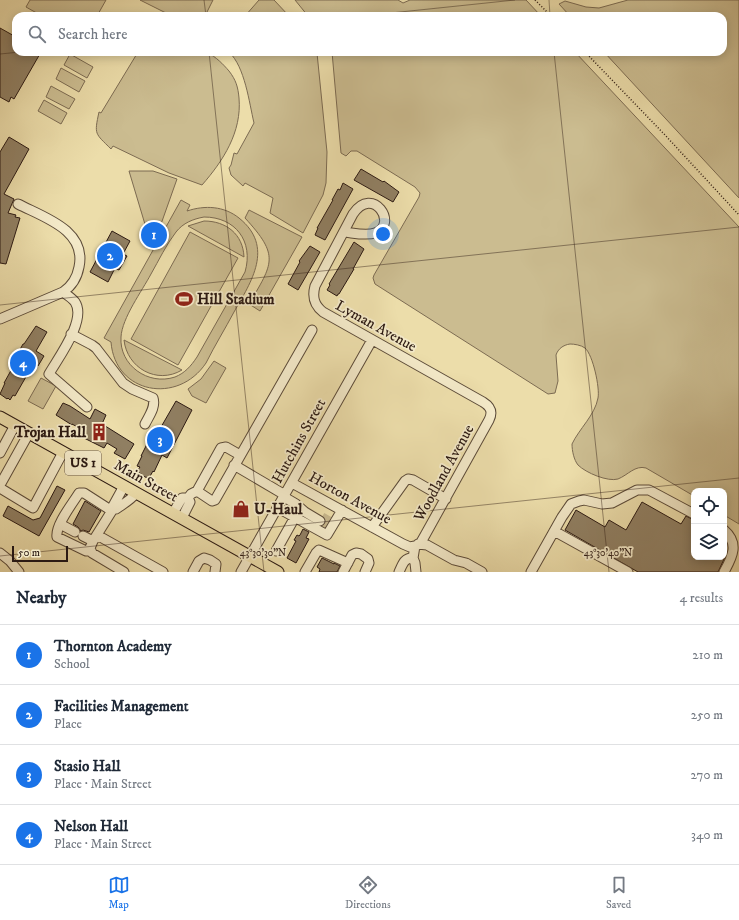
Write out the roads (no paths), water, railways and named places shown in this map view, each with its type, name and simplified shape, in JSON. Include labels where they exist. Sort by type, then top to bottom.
[{"type":"main road","name":"Main Street","points":[[1,419],[15,425],[278,572]]},
{"type":"street","name":"Lyman Avenue","points":[[344,232],[368,234],[377,232],[384,224],[385,220],[383,212],[380,207],[368,203],[361,205],[353,214],[315,286],[314,300],[317,307],[323,312],[483,402],[490,407],[491,410]]},
{"type":"street","points":[[0,319],[63,292],[72,285],[80,264],[80,254],[72,235],[60,226],[18,204]]},
{"type":"street","points":[[63,292],[75,302],[78,310],[76,324],[72,334],[49,374],[87,408]]},
{"type":"street","points":[[197,491],[214,501],[312,330]]},
{"type":"street","points":[[72,334],[92,345],[116,375],[127,386],[153,398],[153,408],[145,424]]},
{"type":"street","name":"Hutchins Street","points":[[241,572],[372,340]]},
{"type":"street","name":"Woodland Avenue","points":[[417,545],[424,538],[446,499],[489,420],[491,410]]},
{"type":"street","points":[[13,462],[0,454],[15,425]]},
{"type":"street","points":[[0,485],[29,433]]},
{"type":"street","points":[[178,516],[182,498],[188,498],[191,494],[197,491],[221,448],[226,447],[240,455]]},
{"type":"street","points":[[0,488],[33,508],[63,452]]},
{"type":"street","points":[[234,466],[285,496],[296,504],[307,518],[326,524]]},
{"type":"street","points":[[372,527],[408,479],[413,480],[446,499]]},
{"type":"street","name":"Horton Avenue","points":[[292,483],[407,546],[427,545],[454,560],[466,563],[482,572]]},
{"type":"street","points":[[90,551],[90,546],[113,510],[113,506],[124,486]]},
{"type":"street","points":[[531,572],[568,508],[575,502],[584,500],[602,504],[612,502],[625,495],[641,490],[649,490],[691,512]]},
{"type":"street","points":[[113,510],[84,493],[79,493],[60,524],[57,533],[59,538],[86,551],[90,551],[124,572]]},
{"type":"street","points":[[113,510],[132,498],[136,493]]},
{"type":"street","points":[[278,508],[328,534],[326,524]]},
{"type":"street","points":[[276,551],[295,517],[302,510]]},
{"type":"street","points":[[326,524],[342,510]]},
{"type":"street","points":[[60,524],[79,534],[95,538],[163,572]]},
{"type":"street","points":[[554,531],[628,572]]},
{"type":"street","points":[[724,572],[735,554],[736,549],[733,537],[727,532]]},
{"type":"street","points":[[416,572],[413,558],[417,545]]},
{"type":"street","points":[[306,572],[319,550],[348,562]]},
{"type":"street","points":[[0,553],[10,561],[19,572]]},
{"type":"street","points":[[343,572],[354,553],[363,555],[369,561],[365,572]]},
{"type":"street","points":[[193,572],[199,561],[204,558],[216,564],[215,572]]},
{"type":"street","points":[[399,572],[405,560],[408,558],[413,558]]},
{"type":"tunnel","points":[[322,517],[329,521]]},
{"type":"tunnel","points":[[318,524],[325,528]]},
{"type":"place","name":"Thornton Academy","points":[[154,235]]},
{"type":"place","name":"Facilities Management","points":[[110,256]]},
{"type":"place","name":"Hill Stadium","points":[[184,299]]},
{"type":"place","name":"Nelson Hall","points":[[23,363]]},
{"type":"place","name":"Trojan Hall","points":[[99,432]]},
{"type":"place","name":"Stasio Hall","points":[[160,440]]},
{"type":"place","name":"U-Haul","points":[[241,509]]}]
